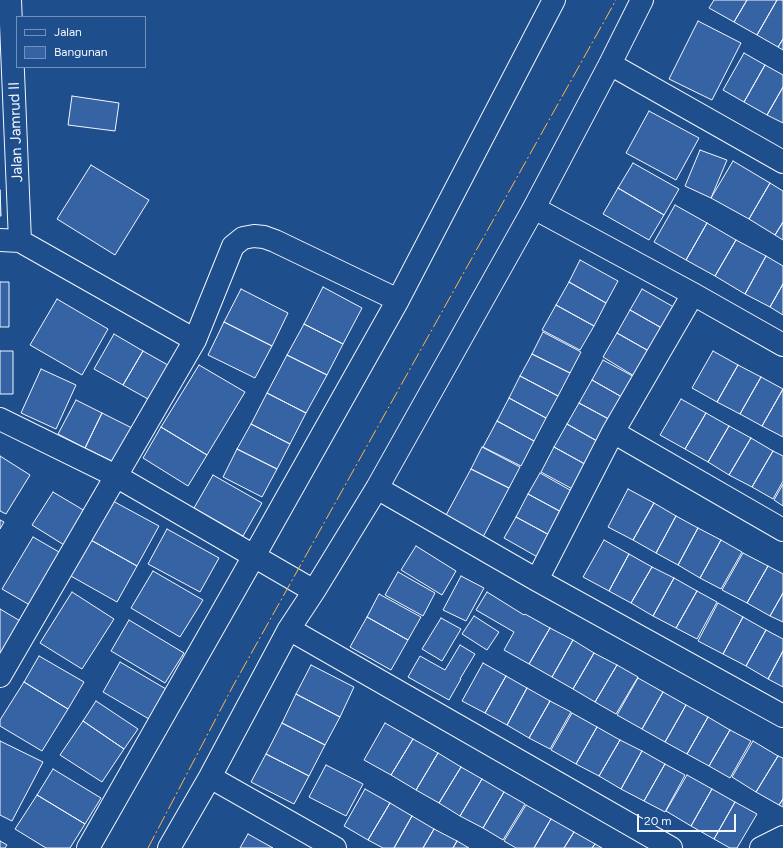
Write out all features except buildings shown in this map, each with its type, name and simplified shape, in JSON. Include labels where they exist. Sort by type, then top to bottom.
[{"type":"street","name":"Jalan Jamrud II","points":[[10,0],[10,240]]},
{"type":"street","points":[[88,848],[398,300],[554,0]]},
{"type":"street","points":[[169,848],[210,776],[289,629],[377,488],[534,208],[642,0]]},
{"type":"street","points":[[610,64],[783,162]]},
{"type":"street","points":[[534,208],[693,294],[783,345]]},
{"type":"street","points":[[0,676],[195,340],[233,246],[243,238],[254,236],[264,237],[398,300]]},
{"type":"street","points":[[10,240],[195,340]]},
{"type":"street","points":[[537,580],[613,432],[693,294]]},
{"type":"street","points":[[0,419],[116,476],[314,591]]},
{"type":"street","points":[[613,432],[783,530]]},
{"type":"street","points":[[377,488],[537,580],[783,716]]},
{"type":"street","points":[[289,629],[671,848]]},
{"type":"street","points":[[210,776],[335,848]]},
{"type":"street","points":[[761,848],[783,837]]},
{"type":"power","points":[[148,848],[233,686],[616,0]]}]
